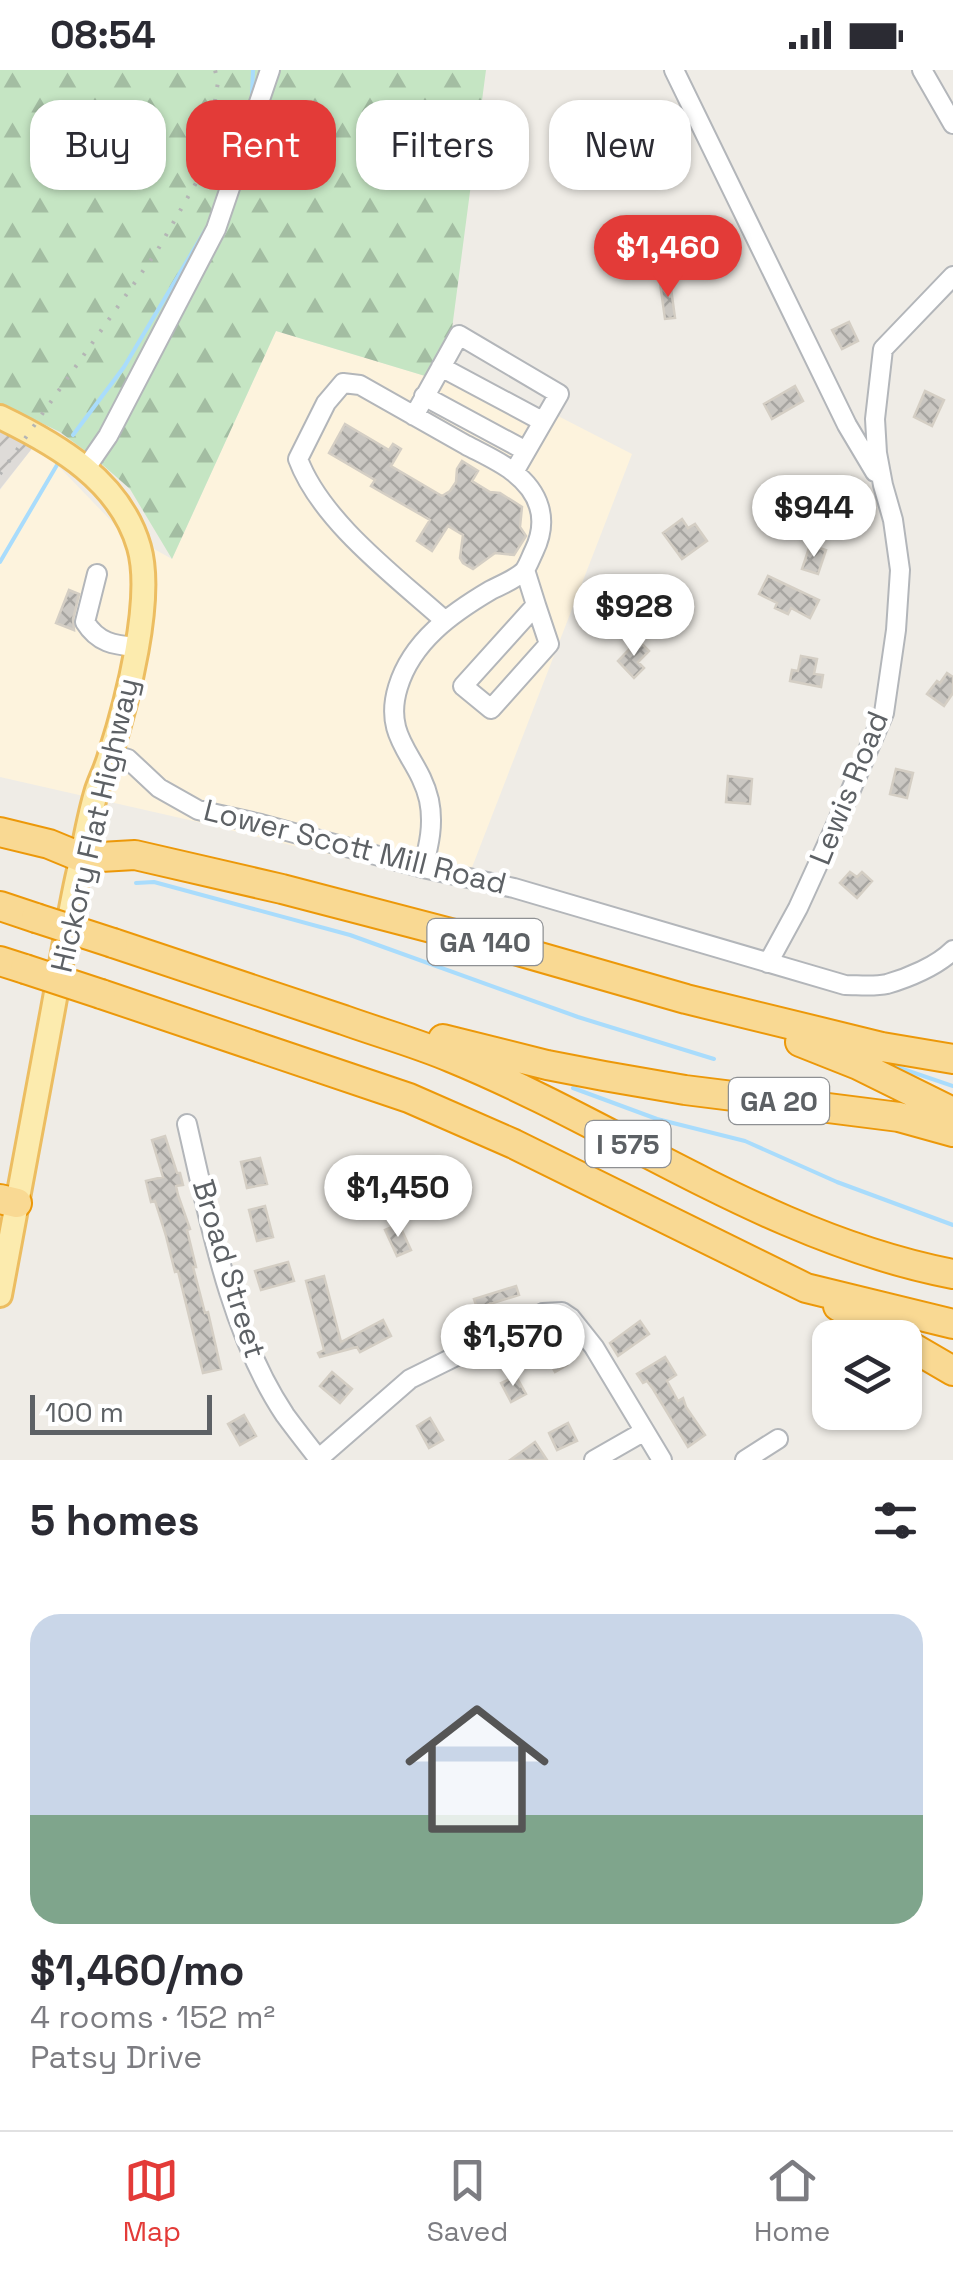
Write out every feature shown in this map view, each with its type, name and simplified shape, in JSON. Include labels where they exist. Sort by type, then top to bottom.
[{"type":"highway","points":[[0,832],[49,844],[83,858]]},
{"type":"highway","name":"GA 140","points":[[83,858],[135,856],[282,889],[686,1000],[858,1065],[953,1112]]},
{"type":"highway","name":"I 575","points":[[0,906],[450,1057],[738,1200],[839,1242],[953,1274]]},
{"type":"highway","name":"I 575","points":[[13,965],[424,1104],[566,1169],[806,1288],[953,1324]]},
{"type":"highway","points":[[686,1000],[882,1047],[953,1059]]},
{"type":"highway","name":"GA 20","points":[[305,1007],[604,1076],[882,1114],[953,1132]]},
{"type":"highway","points":[[806,1288],[862,1320]]},
{"type":"highway","points":[[922,1353],[953,1371]]},
{"type":"main road","name":"Hickory Flat Highway","points":[[0,417],[86,468],[112,494],[140,549],[144,594],[136,647],[92,814],[8,1201],[0,1295]]},
{"type":"main road","points":[[49,844],[69,834],[92,814]]},
{"type":"street","points":[[86,468],[108,436],[216,229],[270,70]]},
{"type":"street","points":[[674,70],[847,425],[882,485]]},
{"type":"street","points":[[922,70],[953,124]]},
{"type":"street","name":"Lewis Road","points":[[768,963],[798,908],[884,713],[900,570],[877,453],[875,419],[883,348],[953,276]]},
{"type":"street","points":[[414,416],[459,335],[559,394],[514,472]]},
{"type":"street","points":[[441,367],[542,422]]},
{"type":"street","points":[[423,868],[431,835],[429,798],[394,724],[399,684],[413,657],[444,620],[525,570],[540,538],[544,518],[534,496],[514,472],[360,386],[343,383],[326,403],[298,459],[304,474],[342,528],[444,620]]},
{"type":"street","points":[[424,396],[526,451]]},
{"type":"street","points":[[525,570],[549,644],[491,710],[463,686],[536,605]]},
{"type":"street","points":[[97,574],[86,622],[92,633],[108,644],[136,647]]},
{"type":"street","name":"Lower Scott Mill Road","points":[[110,754],[128,759],[159,788],[198,810],[514,888],[845,985],[883,985],[953,950]]},
{"type":"street","name":"Broad Street","points":[[187,1124],[211,1229],[242,1329],[284,1414],[318,1459]]},
{"type":"street","points":[[318,1459],[410,1378],[543,1312],[562,1312],[594,1347],[662,1460]]},
{"type":"street","points":[[594,1460],[643,1432]]},
{"type":"street","points":[[745,1460],[778,1439]]},
{"type":"shaded area","points":[[276,331],[558,416],[632,454],[464,888],[0,777],[0,490],[36,443],[120,530],[172,559]]},
{"type":"shaded area","points":[[0,430],[34,446],[0,489]]},
{"type":"green space","points":[[0,70],[486,70],[482,100],[356,100],[356,190],[470,190],[445,382],[276,331],[172,559],[130,489],[60,432],[0,403]]},
{"type":"building","points":[[670,281],[675,318],[665,319],[660,283]]},
{"type":"building","points":[[849,322],[858,341],[842,349],[832,330]]},
{"type":"building","points":[[795,386],[803,401],[772,419],[764,404]]},
{"type":"building","points":[[925,391],[944,400],[932,426],[914,417]]},
{"type":"building","points":[[345,424],[389,450],[393,444],[401,449],[391,466],[442,496],[456,482],[462,461],[478,471],[472,481],[522,507],[520,527],[526,536],[514,555],[495,553],[473,569],[460,558],[463,535],[448,526],[432,551],[417,541],[430,520],[371,486],[375,480],[329,453]]},
{"type":"building","points":[[834,484],[840,506],[823,510],[817,489]]},
{"type":"building","points":[[682,519],[688,528],[695,524],[707,541],[682,559],[663,533]]},
{"type":"building","points":[[810,545],[826,550],[818,574],[802,569]]},
{"type":"building","points":[[768,576],[819,600],[810,618],[791,608],[788,614],[775,608],[777,603],[759,594]]},
{"type":"building","points":[[69,590],[79,594],[74,630],[56,623]]},
{"type":"building","points":[[638,640],[649,651],[638,662],[644,668],[634,678],[618,661]]},
{"type":"building","points":[[801,656],[817,659],[814,674],[823,675],[821,687],[790,681],[792,670],[798,671]]},
{"type":"building","points":[[947,673],[953,677],[953,693],[944,706],[927,694]]},
{"type":"building","points":[[896,769],[913,773],[907,798],[890,794]]},
{"type":"building","points":[[728,776],[752,779],[750,804],[726,802]]},
{"type":"building","points":[[850,872],[857,877],[862,872],[872,881],[857,898],[840,883]]},
{"type":"building","points":[[165,1136],[183,1185],[176,1186],[190,1229],[187,1230],[193,1267],[221,1369],[203,1373],[178,1271],[175,1272],[146,1181],[163,1177],[152,1140]]},
{"type":"building","points":[[260,1158],[267,1184],[247,1188],[241,1162]]},
{"type":"building","points":[[265,1206],[273,1237],[257,1241],[249,1210]]},
{"type":"building","points":[[399,1224],[411,1250],[397,1256],[385,1230]]},
{"type":"building","points":[[288,1262],[294,1281],[261,1290],[255,1271]]},
{"type":"building","points":[[324,1276],[341,1342],[383,1320],[391,1336],[360,1352],[357,1347],[320,1357],[318,1353],[324,1350],[306,1281]]},
{"type":"building","points":[[516,1286],[519,1295],[477,1308],[474,1299]]},
{"type":"building","points":[[640,1321],[649,1334],[618,1356],[610,1343]]},
{"type":"building","points":[[554,1341],[567,1365],[555,1372],[542,1348]]},
{"type":"building","points":[[665,1357],[676,1375],[667,1381],[678,1401],[683,1398],[705,1435],[688,1447],[653,1389],[637,1374]]},
{"type":"building","points":[[332,1372],[352,1389],[340,1403],[320,1386]]},
{"type":"building","points":[[516,1376],[526,1394],[511,1402],[501,1383]]},
{"type":"building","points":[[244,1415],[256,1436],[240,1445],[228,1424]]},
{"type":"building","points":[[430,1418],[443,1440],[429,1448],[417,1426]]},
{"type":"building","points":[[568,1423],[577,1441],[557,1450],[549,1433]]},
{"type":"building","points":[[535,1442],[547,1460],[510,1460]]},
{"type":"waterway","points":[[252,95],[253,70]]},
{"type":"waterway","points":[[73,435],[124,367],[206,229]]},
{"type":"waterway","points":[[0,562],[57,465]]},
{"type":"waterway","points":[[136,883],[154,882],[350,935],[578,1017],[714,1059]]},
{"type":"waterway","points":[[894,1066],[953,1086]]},
{"type":"waterway","points":[[573,1088],[657,1119],[745,1141],[837,1182],[953,1225]]},
{"type":"railway","points":[[0,474],[157,251],[196,183],[209,138],[218,82],[215,70]]}]
